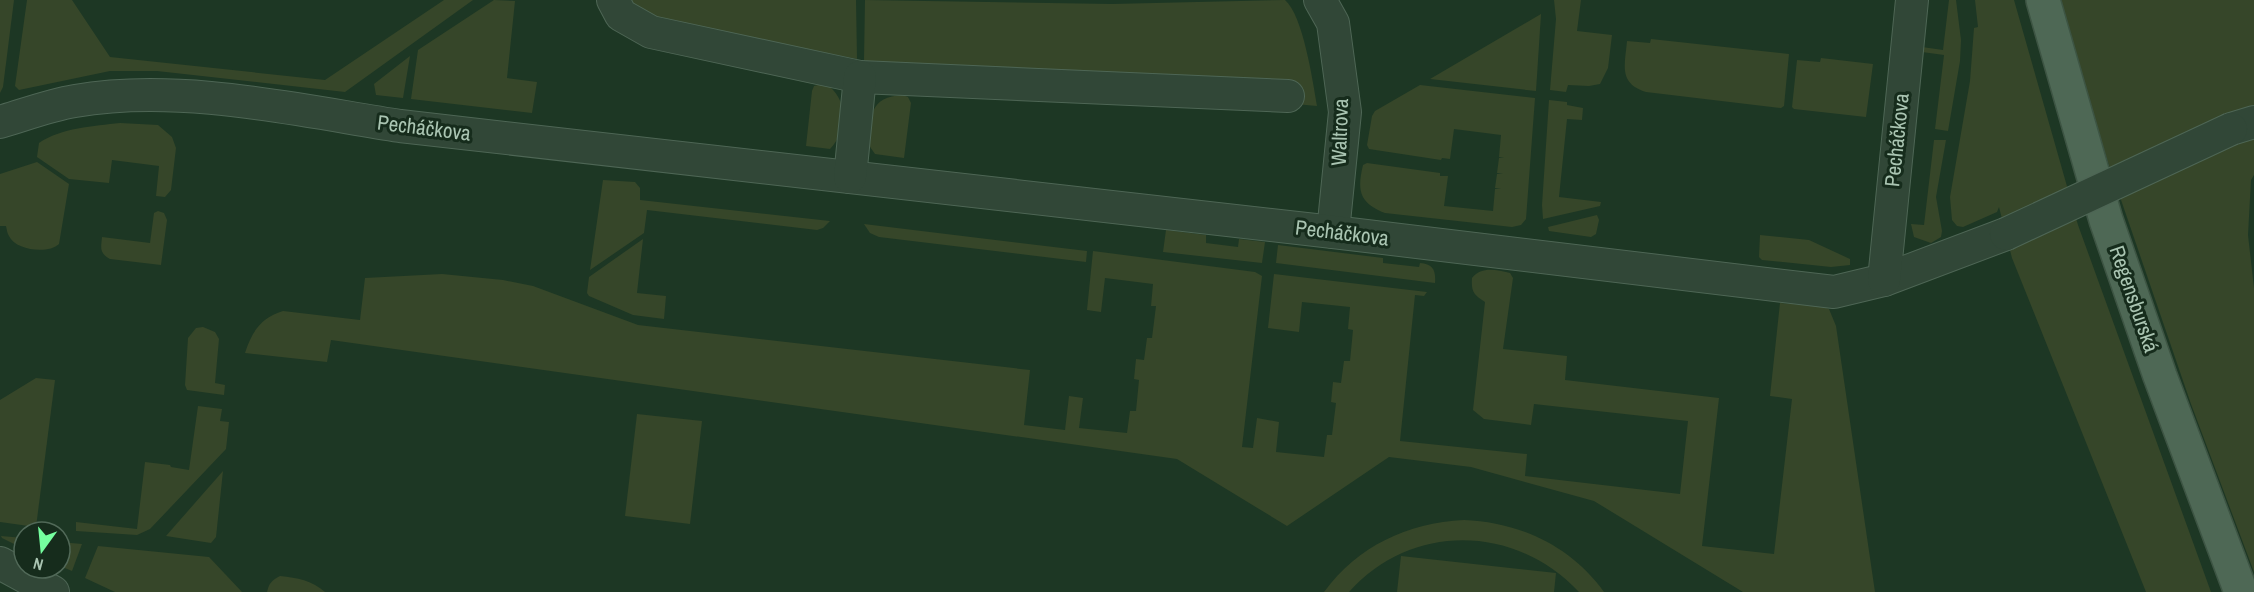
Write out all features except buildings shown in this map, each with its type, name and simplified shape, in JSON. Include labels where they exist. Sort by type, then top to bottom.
[{"type":"main road","name":"Regensburská","points":[[2043,0],[2106,220],[2160,376],[2241,592]]},
{"type":"street","points":[[613,0],[621,15],[651,32],[860,76],[1288,96]]},
{"type":"street","name":"Waltrova","points":[[1320,0],[1333,23],[1345,112],[1333,232]]},
{"type":"street","name":"Pecháčkova","points":[[0,122],[74,101],[155,94],[257,104],[400,126],[1333,232],[1834,292],[1884,280],[1912,0]]},
{"type":"street","points":[[850,177],[860,76]]},
{"type":"street","points":[[1884,280],[2006,234],[2242,126]]},
{"type":"street","points":[[0,563],[53,592]]},
{"type":"green space","points":[[0,0],[14,0],[3,87],[0,93]]},
{"type":"green space","points":[[27,0],[72,0],[110,57],[325,80],[444,0],[473,0],[345,92],[157,71],[110,71],[19,90],[15,86]]},
{"type":"green space","points":[[494,0],[515,1],[507,78],[537,82],[532,113],[411,99],[418,50]]},
{"type":"green space","points":[[630,0],[856,0],[857,59],[669,23],[635,9]]},
{"type":"green space","points":[[865,0],[1112,4],[1285,0],[1302,34],[1317,106],[894,68],[864,61]]},
{"type":"green space","points":[[1554,0],[1581,0],[1577,31],[1612,35],[1608,68],[1600,84],[1568,85],[1566,92],[1550,90],[1556,19]]},
{"type":"green space","points":[[1949,0],[1956,0],[1961,40],[1960,61],[1948,131],[1935,129],[1944,55],[1922,52],[1922,47],[1943,50]]},
{"type":"green space","points":[[1975,0],[2014,0],[2078,225],[2211,592],[2146,592],[2012,258],[1999,207],[1997,212],[1963,227],[1957,226],[1952,220],[1950,197],[1970,81],[1974,28],[1978,27]]},
{"type":"green space","points":[[2059,0],[2254,0],[2254,175],[2251,180],[2248,235],[2254,288],[2254,572],[2191,404],[2107,159]]},
{"type":"green space","points":[[1541,14],[1536,91],[1430,79]]},
{"type":"green space","points":[[1651,39],[1789,54],[1784,106],[1781,108],[1646,92],[1637,88],[1631,84],[1625,72],[1627,41],[1650,43]]},
{"type":"green space","points":[[410,56],[403,98],[376,95],[374,84]]},
{"type":"green space","points":[[1821,58],[1873,64],[1866,117],[1792,107],[1797,60],[1820,62]]},
{"type":"green space","points":[[825,83],[838,97],[843,115],[840,133],[830,149],[806,146],[812,91],[814,86]]},
{"type":"green space","points":[[1420,85],[1535,98],[1526,219],[1521,225],[1512,227],[1385,213],[1365,200],[1360,189],[1360,182],[1363,165],[1367,163],[1448,176],[1444,206],[1493,211],[1495,189],[1501,189],[1495,188],[1497,174],[1503,174],[1497,173],[1499,158],[1504,158],[1499,157],[1501,135],[1454,129],[1450,159],[1442,158],[1441,160],[1369,149],[1367,145],[1375,111]]},
{"type":"green space","points":[[903,95],[908,97],[911,103],[904,158],[875,154],[868,144],[874,110],[884,100]]},
{"type":"green space","points":[[1549,100],[1567,102],[1567,105],[1583,108],[1582,120],[1567,119],[1559,197],[1601,202],[1600,206],[1543,219],[1542,205]]},
{"type":"green space","points":[[120,123],[158,125],[172,137],[176,148],[171,190],[165,197],[156,196],[159,166],[112,160],[109,183],[69,179],[37,157],[39,143],[57,134],[78,128]]},
{"type":"green space","points":[[1934,140],[1946,140],[1936,197],[1942,231],[1941,237],[1931,243],[1914,237],[1911,224],[1924,225]]},
{"type":"green space","points":[[37,162],[69,184],[59,244],[41,250],[18,245],[7,233],[6,226],[0,226],[0,174]]},
{"type":"green space","points":[[603,180],[635,182],[640,188],[640,200],[830,221],[817,230],[647,210],[644,233],[590,270]]},
{"type":"green space","points":[[158,211],[164,213],[167,220],[161,265],[110,259],[104,255],[101,247],[102,237],[150,243],[154,213]]},
{"type":"green space","points":[[1597,215],[1599,220],[1596,234],[1591,237],[1549,231],[1548,227]]},
{"type":"green space","points":[[864,224],[1087,251],[1086,262],[879,237],[870,233]]},
{"type":"green space","points":[[1166,230],[1206,235],[1206,243],[1238,247],[1239,239],[1265,242],[1262,263],[1163,252]]},
{"type":"green space","points":[[1760,235],[1809,240],[1850,259],[1850,265],[1831,267],[1762,260],[1759,257]]},
{"type":"green space","points":[[643,239],[637,293],[666,296],[664,319],[633,315],[589,296],[587,293],[589,277]]},
{"type":"green space","points":[[1278,245],[1383,258],[1383,263],[1419,267],[1420,263],[1433,269],[1435,283],[1276,263]]},
{"type":"green space","points":[[1093,251],[1255,272],[1262,276],[1242,447],[1253,448],[1257,418],[1279,422],[1276,452],[1324,457],[1327,435],[1332,435],[1336,403],[1331,402],[1333,382],[1341,383],[1344,361],[1350,361],[1353,330],[1348,329],[1350,307],[1302,302],[1299,332],[1268,328],[1274,274],[1427,292],[1424,296],[1415,295],[1400,441],[1527,454],[1525,476],[1680,494],[1688,421],[1534,404],[1531,425],[1484,419],[1473,410],[1485,302],[1474,293],[1472,278],[1485,270],[1510,273],[1513,278],[1503,349],[1567,356],[1565,380],[1719,398],[1702,546],[1774,554],[1792,399],[1770,396],[1780,303],[1820,306],[1829,309],[1836,326],[1875,592],[1743,592],[1594,501],[1471,467],[1389,457],[1287,526],[1177,459],[331,340],[327,362],[245,353],[258,326],[275,314],[283,311],[360,320],[365,278],[442,274],[503,280],[533,286],[638,325],[1030,370],[1024,425],[1065,430],[1069,396],[1083,398],[1079,428],[1127,433],[1130,411],[1136,411],[1139,380],[1134,379],[1136,359],[1144,360],[1147,338],[1152,338],[1156,306],[1151,306],[1153,284],[1105,278],[1101,312],[1087,310]]},
{"type":"green space","points":[[203,327],[215,332],[219,339],[215,383],[225,385],[224,395],[187,390],[185,385],[188,338],[196,328]]},
{"type":"green space","points":[[36,378],[55,380],[37,520],[12,520],[12,524],[0,522],[0,400]]},
{"type":"green space","points":[[198,406],[222,409],[220,421],[229,422],[226,449],[150,529],[137,535],[76,531],[76,522],[137,529],[145,462],[189,470]]},
{"type":"green space","points":[[637,414],[702,421],[690,524],[625,516]]},
{"type":"green space","points":[[223,471],[216,537],[211,543],[166,536]]},
{"type":"green space","points":[[1464,520],[1504,526],[1542,540],[1576,562],[1604,592],[1579,592],[1553,570],[1525,553],[1495,544],[1464,540],[1433,543],[1403,553],[1374,569],[1349,592],[1324,592],[1352,562],[1385,540],[1423,526]]},
{"type":"green space","points":[[1,536],[12,537],[12,543]]},
{"type":"green space","points":[[72,543],[82,544],[72,571]]},
{"type":"green space","points":[[98,546],[209,557],[242,592],[115,592],[85,578]]},
{"type":"green space","points":[[1401,556],[1556,573],[1554,592],[1397,592]]},
{"type":"green space","points":[[280,576],[304,580],[325,592],[267,592],[271,582]]}]
